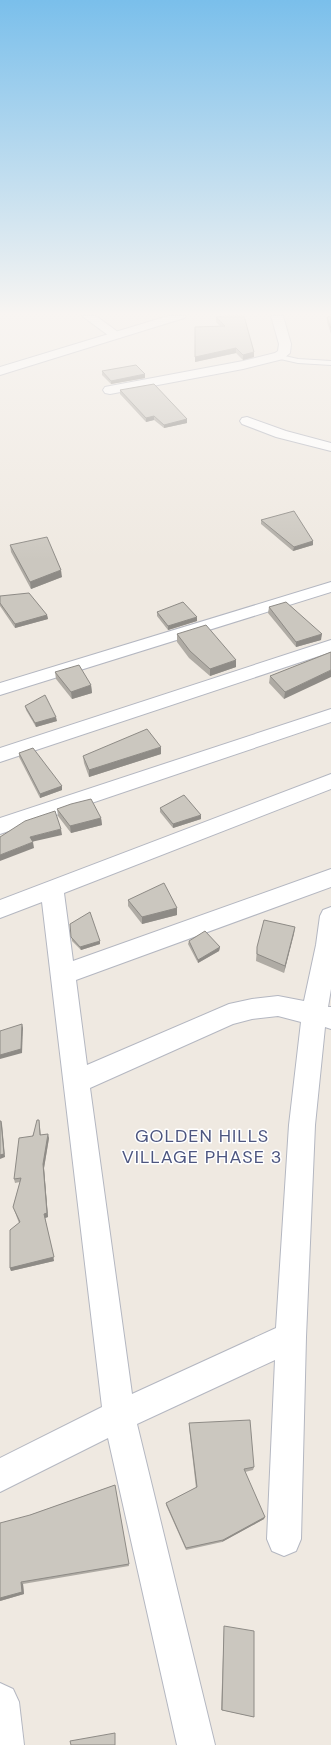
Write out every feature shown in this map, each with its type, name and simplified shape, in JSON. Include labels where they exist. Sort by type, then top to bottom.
[{"type":"street","points":[[247,421],[281,434],[331,447]]},
{"type":"street","points":[[0,689],[331,587]]},
{"type":"street","points":[[0,755],[331,646]]},
{"type":"street","points":[[0,826],[331,715]]},
{"type":"street","points":[[0,909],[331,781]]},
{"type":"street","points":[[64,975],[331,878]]},
{"type":"street","points":[[52,888],[119,1416],[196,1745]]},
{"type":"street","points":[[284,1539],[291,1337],[302,1125],[323,1015],[331,916]]},
{"type":"street","points":[[77,1082],[229,1015],[252,1009],[278,1006],[323,1015]]},
{"type":"street","points":[[0,1475],[119,1416],[291,1337]]},
{"type":"street","points":[[0,1702],[5,1745]]},
{"type":"building","points":[[127,397],[167,397],[187,419],[164,425],[154,416],[146,418]]},
{"type":"building","points":[[294,511],[313,541],[294,547],[261,520]]},
{"type":"building","points":[[47,537],[61,570],[30,582],[10,545]]},
{"type":"building","points":[[29,593],[47,615],[15,624],[0,603],[0,596]]},
{"type":"building","points":[[183,602],[197,617],[168,626],[157,612]]},
{"type":"building","points":[[286,602],[322,634],[296,642],[269,607]]},
{"type":"building","points":[[206,625],[236,660],[210,669],[190,651],[177,634]]},
{"type":"building","points":[[331,652],[331,670],[285,692],[270,676]]},
{"type":"building","points":[[79,665],[91,685],[71,692],[55,672]]},
{"type":"building","points":[[45,695],[56,717],[35,723],[25,706]]},
{"type":"building","points":[[147,729],[161,747],[89,770],[83,756]]},
{"type":"building","points":[[33,748],[62,786],[40,794],[19,753]]},
{"type":"building","points":[[184,795],[201,815],[173,824],[160,808]]},
{"type":"building","points":[[91,799],[101,818],[70,826],[57,809],[71,804]]},
{"type":"building","points":[[55,811],[61,829],[30,837],[33,842],[0,855],[0,837],[25,821]]},
{"type":"building","points":[[164,883],[177,908],[142,917],[128,900]]},
{"type":"building","points":[[90,912],[100,941],[80,947],[71,937],[70,924]]},
{"type":"building","points":[[264,920],[295,927],[285,966],[257,954],[257,947]]},
{"type":"building","points":[[205,931],[220,947],[198,960],[189,941]]},
{"type":"building","points":[[22,1024],[21,1049],[0,1055],[0,1031]]},
{"type":"building","points":[[37,1120],[39,1120],[40,1135],[48,1134],[43,1164],[47,1213],[44,1214],[54,1257],[10,1268],[10,1230],[20,1222],[13,1207],[21,1178],[14,1179],[19,1138],[33,1136]]},
{"type":"building","points":[[0,1121],[4,1154],[0,1155]]},
{"type":"building","points":[[250,1420],[254,1467],[244,1469],[265,1517],[223,1540],[186,1548],[166,1503],[197,1487],[189,1423]]},
{"type":"building","points":[[115,1485],[129,1564],[21,1582],[22,1592],[0,1598],[0,1523],[30,1515]]},
{"type":"building","points":[[224,1626],[254,1631],[254,1717],[222,1710]]},
{"type":"building","points":[[115,1733],[115,1745],[71,1745],[70,1741]]},
{"type":"district","name":"GOLDEN HILLS VILLAGE PHASE 3","points":[[202,1146]]}]
